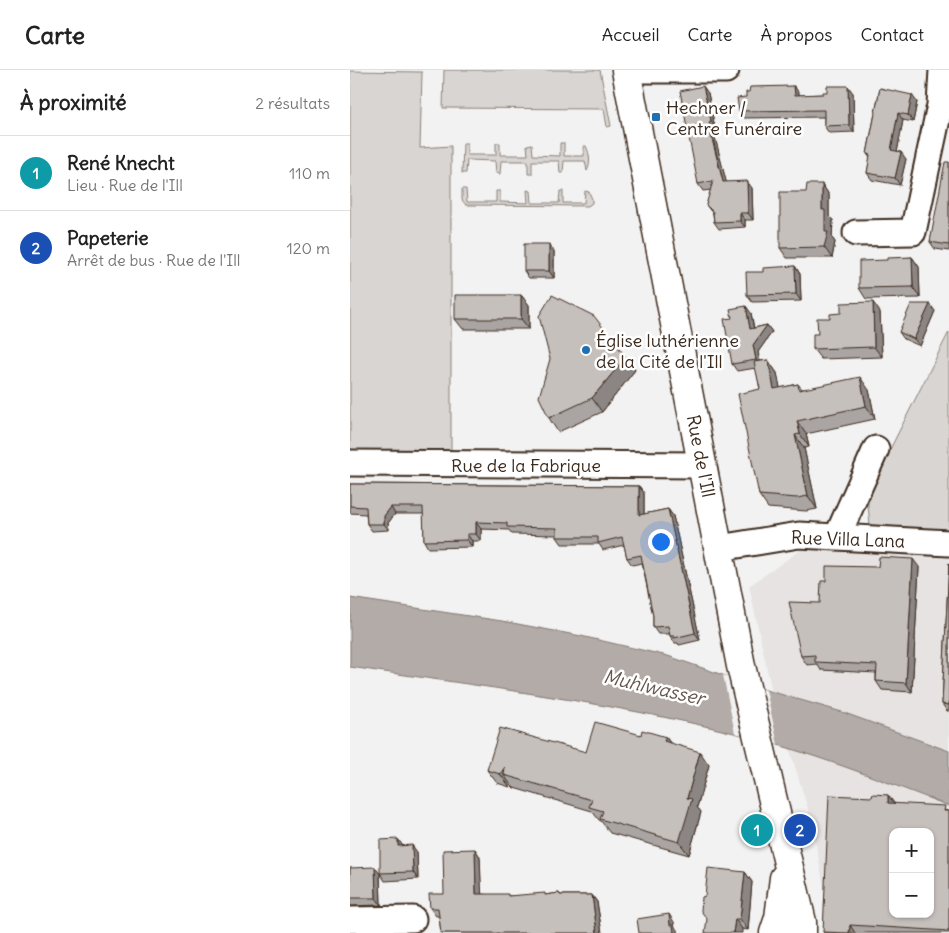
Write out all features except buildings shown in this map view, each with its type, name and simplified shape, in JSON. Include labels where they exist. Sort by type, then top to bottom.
[{"type":"main road","name":"Rue de l'Ill","points":[[626,70],[741,666],[803,929]]},
{"type":"main road","name":"Rue de l'Ill","points":[[774,933],[783,897],[782,841]]},
{"type":"street","points":[[626,70],[726,70]]},
{"type":"street","points":[[856,233],[913,232],[940,105],[942,70]]},
{"type":"street","points":[[837,537],[876,449]]},
{"type":"street","name":"Rue de la Fabrique","points":[[350,464],[703,465]]},
{"type":"street","name":"Rue Villa Lana","points":[[719,548],[799,535],[949,543]]},
{"type":"street","points":[[350,920],[413,919]]},
{"type":"shaded area","points":[[444,70],[600,70],[611,126],[607,127],[604,109],[443,108]]},
{"type":"shaded area","points":[[350,71],[422,72],[420,148],[451,146],[451,454],[350,451]]},
{"type":"shaded area","points":[[463,143],[467,143],[467,155],[496,155],[496,143],[500,143],[500,155],[528,155],[527,145],[532,144],[533,155],[560,156],[560,143],[564,143],[564,156],[584,156],[584,146],[586,146],[589,165],[587,171],[585,161],[564,161],[563,173],[560,173],[559,161],[532,161],[532,174],[528,174],[528,161],[501,161],[500,174],[496,173],[495,161],[467,160],[466,173],[462,173]]},
{"type":"shaded area","points":[[462,189],[466,189],[467,202],[496,202],[496,191],[500,191],[500,202],[528,203],[527,190],[531,191],[532,203],[559,203],[560,191],[563,191],[563,203],[584,203],[585,191],[589,192],[592,203],[588,206],[466,205],[462,200]]},
{"type":"shaded area","points":[[949,332],[949,530],[870,525],[867,495]]},
{"type":"shaded area","points":[[802,549],[949,556],[949,933],[827,903],[811,819],[772,692],[749,586]]},
{"type":"water","name":"Muhlwasser","points":[[350,598],[502,621],[581,636],[668,656],[766,690],[842,712],[949,751],[949,806],[816,757],[762,740],[687,722],[543,696],[350,667]]},
{"type":"pier","points":[[723,675],[766,690],[778,745],[735,733]]},
{"type":"place","name":"Hechner / Centre Funéraire","points":[[656,117]]},
{"type":"place","name":"Église luthérienne de la Cité de l'Ill","points":[[586,350]]},
{"type":"place","name":"René Knecht","points":[[757,830]]},
{"type":"place","name":"Papeterie","points":[[800,830]]}]
